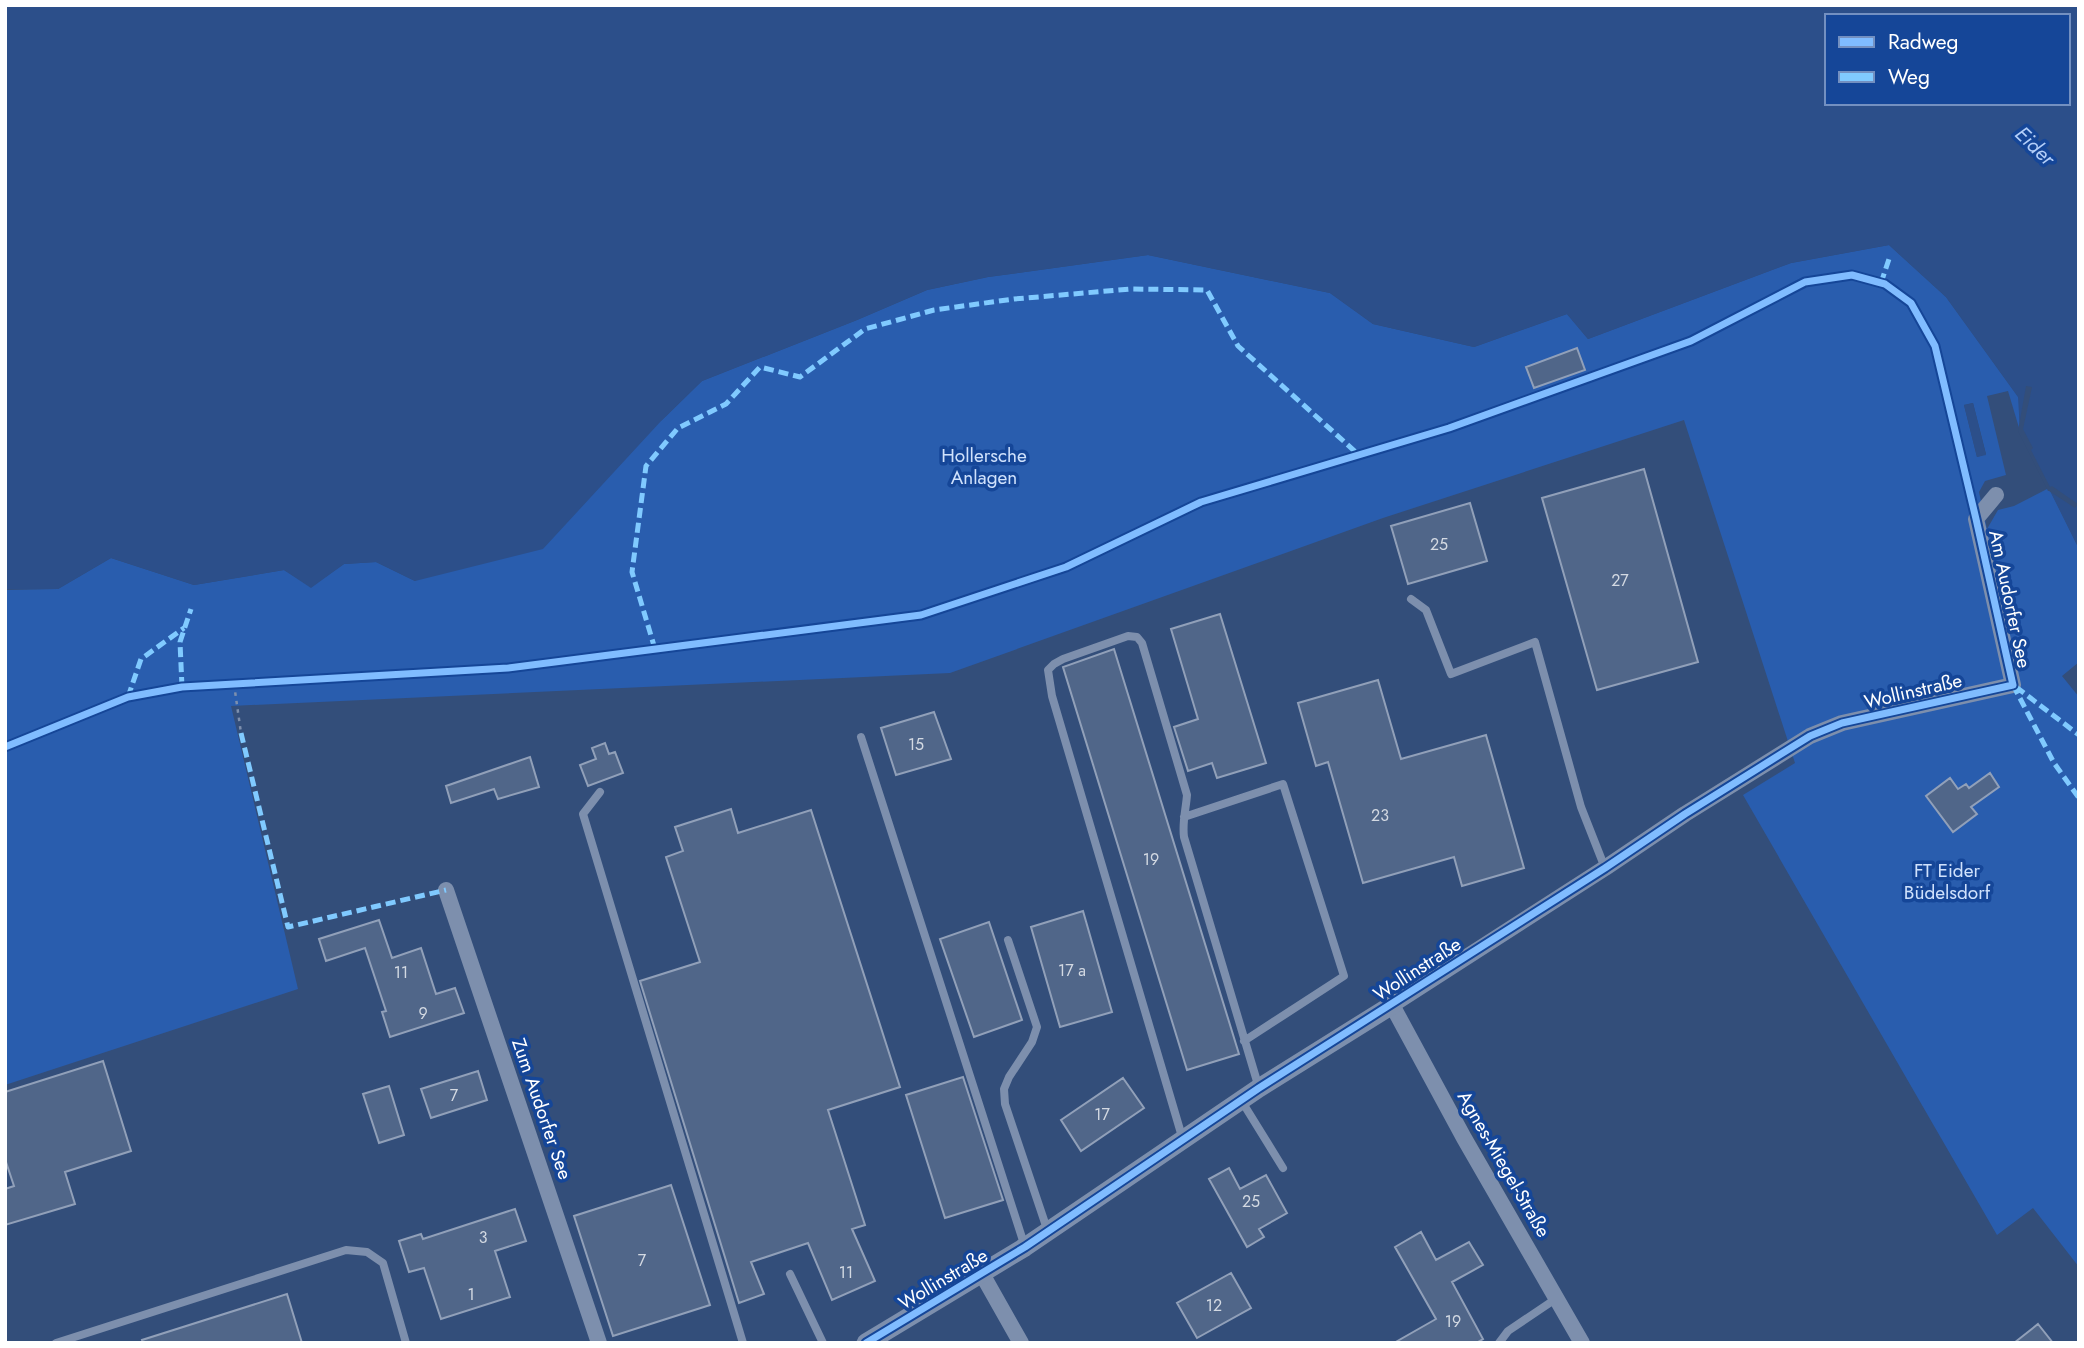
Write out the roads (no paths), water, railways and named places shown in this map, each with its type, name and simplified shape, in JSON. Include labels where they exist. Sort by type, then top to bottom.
[{"type":"street","name":"Am Audorfer See","points":[[1996,495],[1976,519],[2013,685]]},
{"type":"street","name":"Wollinstraße","points":[[866,1343],[1025,1247],[1259,1088],[1810,736],[1842,723],[2013,685]]},
{"type":"street","name":"Zum Audorfer See","points":[[446,890],[599,1343]]},
{"type":"street","name":"Agnes-Miegel-Straße","points":[[1392,1005],[1464,1138],[1582,1343]]},
{"type":"street","points":[[982,1274],[1021,1343]]},
{"type":"lane","points":[[1411,599],[1426,610],[1451,674],[1535,642],[1581,807],[1605,868]]},
{"type":"lane","points":[[1182,1140],[1052,696],[1048,670],[1054,664],[1128,636],[1137,637],[1142,643],[1187,795],[1182,822],[1184,836],[1259,1088]]},
{"type":"lane","points":[[861,737],[1025,1247]]},
{"type":"lane","points":[[1184,817],[1283,784],[1344,976],[1244,1041]]},
{"type":"lane","points":[[600,792],[583,814],[743,1343]]},
{"type":"lane","points":[[1008,940],[1037,1027],[1032,1042],[1004,1089],[1005,1104],[1048,1232]]},
{"type":"lane","points":[[1241,1100],[1283,1168]]},
{"type":"lane","points":[[55,1343],[346,1250],[367,1252],[383,1263],[406,1343]]},
{"type":"lane","points":[[790,1273],[822,1343]]},
{"type":"lane","points":[[1499,1343],[1508,1331],[1557,1298]]},
{"type":"water","name":"Eider","points":[[5,5],[2078,5],[2079,549],[2020,431],[2018,397],[1946,297],[1889,245],[1791,263],[1588,339],[1567,314],[1474,347],[1373,324],[1330,293],[1148,255],[988,277],[927,290],[702,381],[662,420],[543,549],[415,581],[376,562],[344,564],[311,588],[284,570],[194,585],[111,558],[58,589],[5,589]]},
{"type":"water","points":[[1973,403],[1986,455],[1977,457],[1964,405]]},
{"type":"park label","name":"Hollersche Anlagen","points":[[984,466]]},
{"type":"park label","name":"FT Eider Büdelsdorf","points":[[1947,881]]}]
